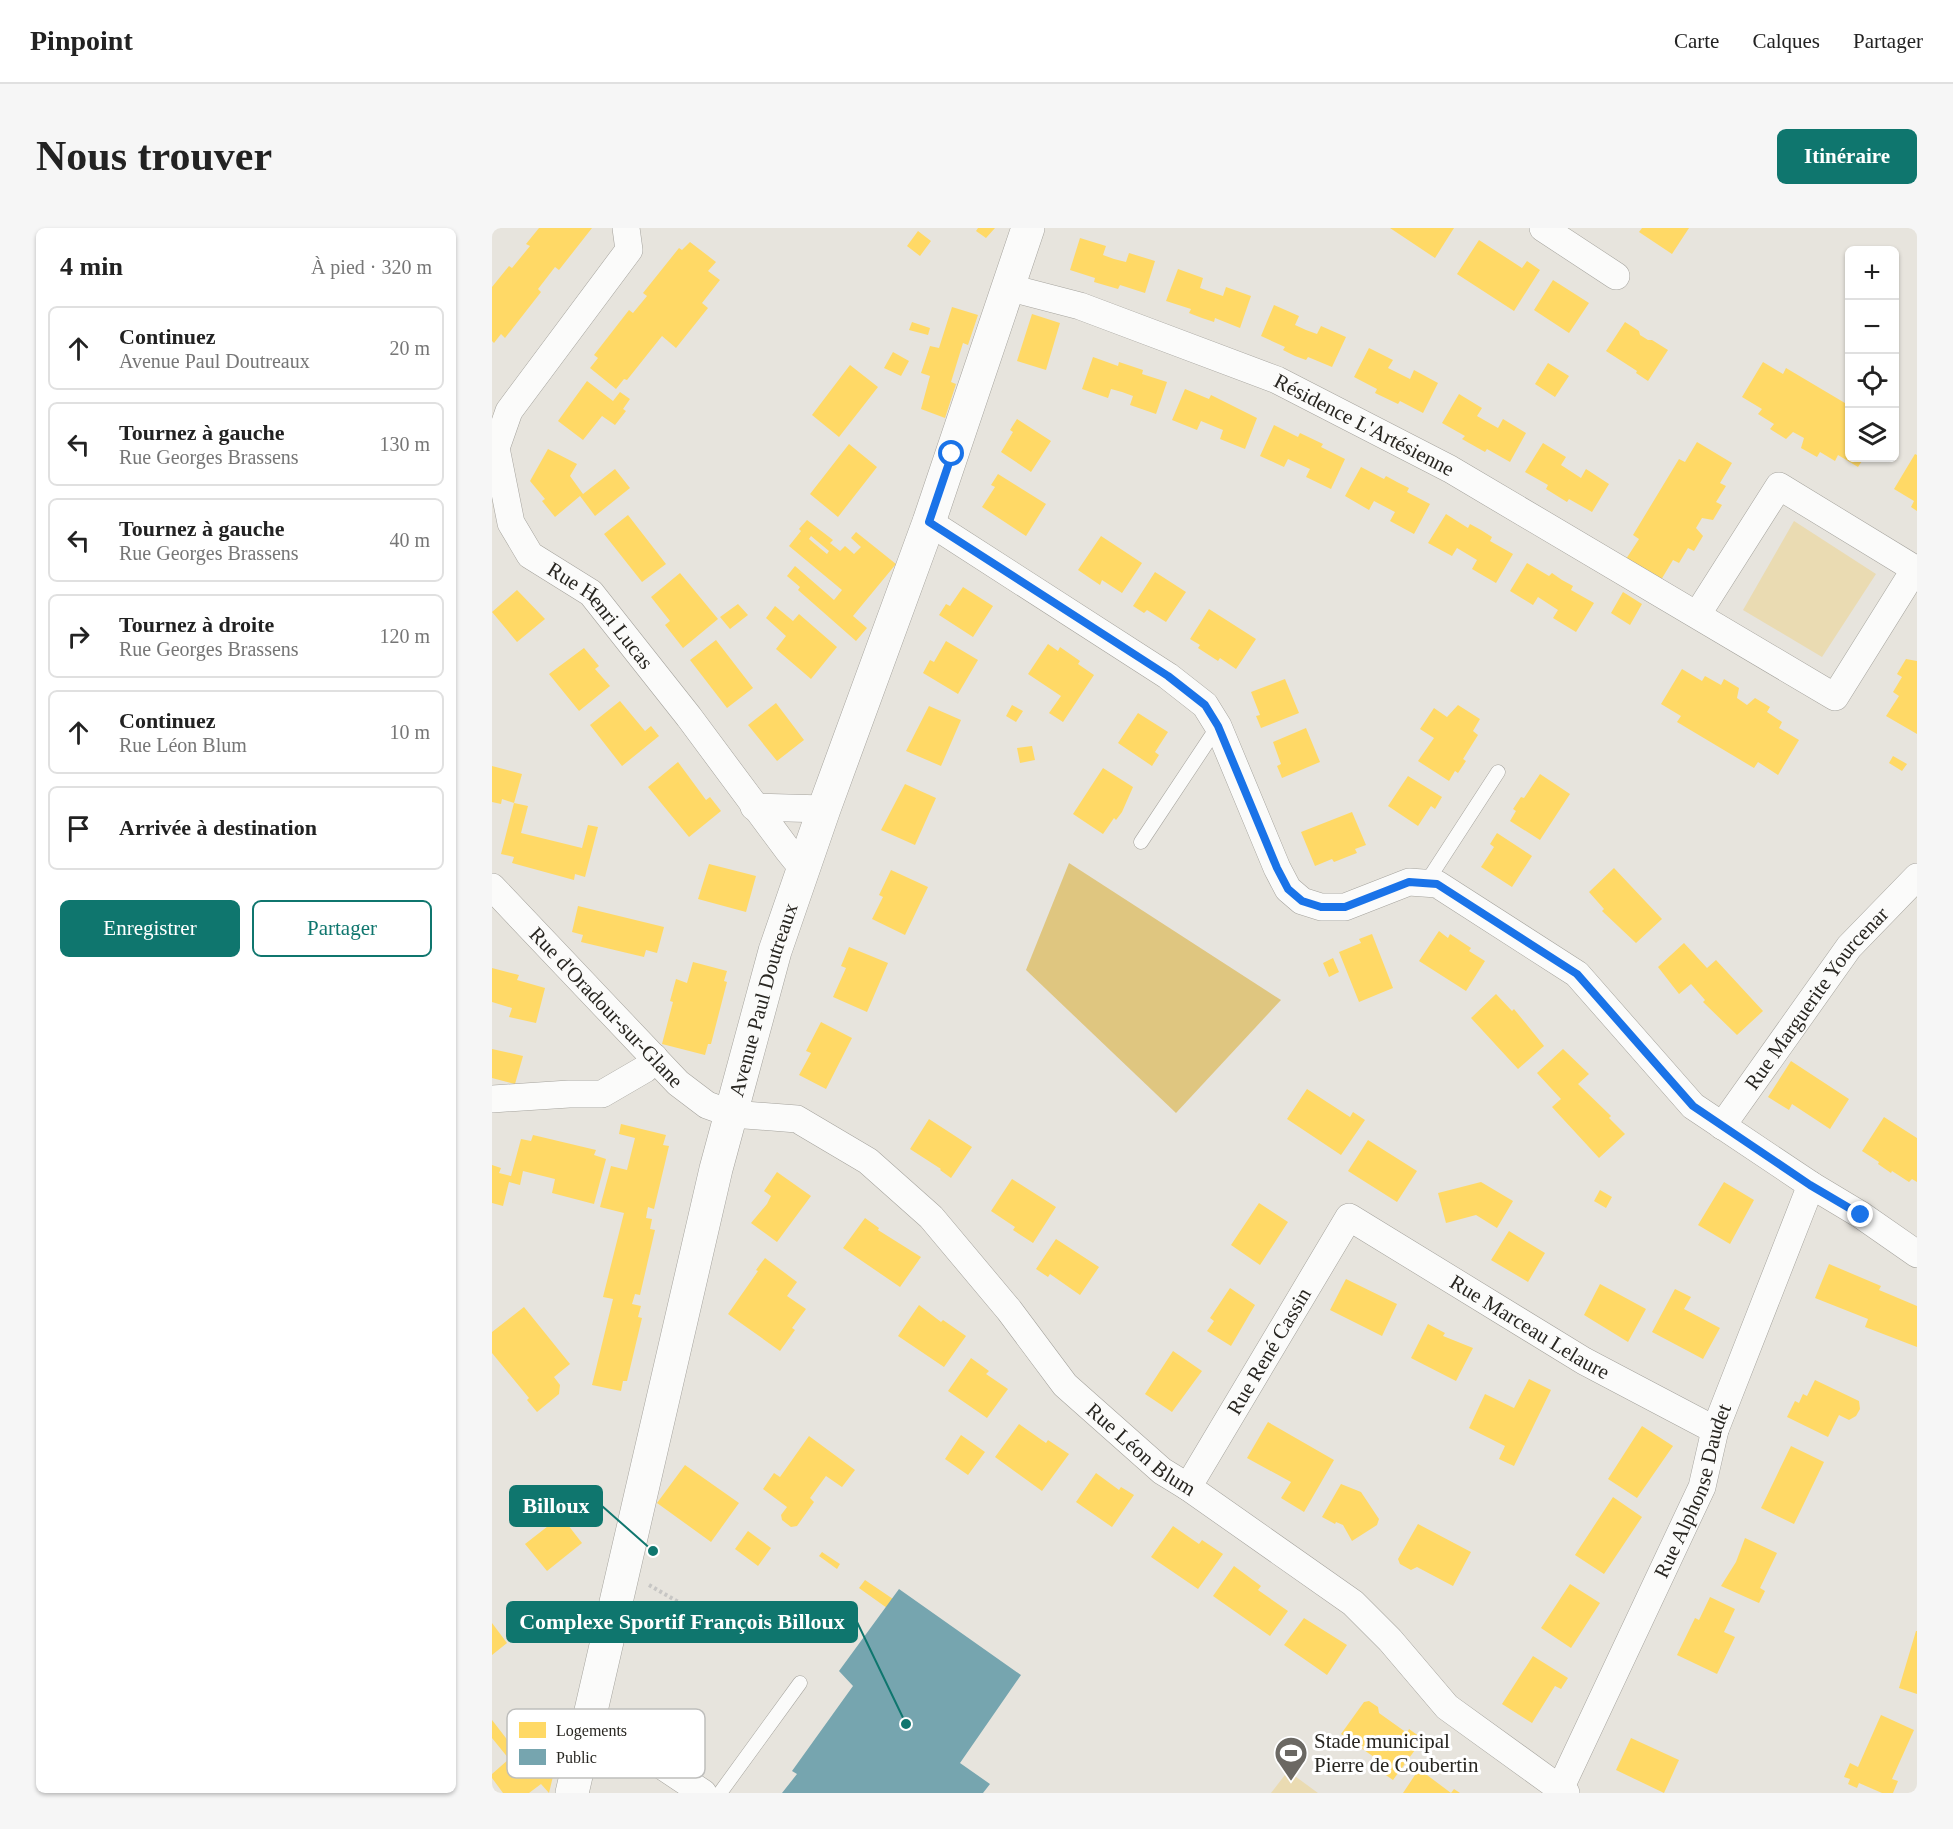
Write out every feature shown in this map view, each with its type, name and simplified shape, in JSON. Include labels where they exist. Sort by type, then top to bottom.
[{"type":"street","name":"Rue Henri Lucas","points":[[626,228],[629,250],[501,405],[496,448],[511,523],[530,555],[591,593],[689,717],[754,807],[795,859],[805,866]]},
{"type":"street","name":"Avenue Paul Doutreaux","points":[[592,1709],[716,1170],[775,951],[824,809],[929,522],[1028,228]]},
{"type":"street","points":[[1543,228],[1616,276]]},
{"type":"street","name":"Résidence L'Artésienne","points":[[1007,287],[1080,306],[1277,380],[1450,469],[1836,697],[1914,569],[1779,486],[1698,615]]},
{"type":"street","points":[[929,522],[1168,676],[1205,705],[1218,726],[1277,868],[1288,889],[1302,901],[1321,907],[1345,907],[1409,882],[1437,884],[1577,974],[1693,1106],[1917,1254]]},
{"type":"street","points":[[754,807],[824,809]]},
{"type":"street","name":"Rue Marguerite Yourcenar","points":[[1722,1126],[1850,947],[1917,877]]},
{"type":"street","name":"Rue d'Oradour-sur-Glane","points":[[492,887],[678,1083],[707,1105],[732,1114]]},
{"type":"street","points":[[492,1099],[602,1094],[645,1069],[654,1057]]},
{"type":"street","name":"Rue Léon Blum","points":[[732,1114],[797,1119],[868,1161],[931,1217],[1009,1310],[1065,1385],[1161,1471],[1188,1487],[1353,1603],[1390,1640],[1447,1707],[1563,1791]]},
{"type":"street","name":"Rue Alphonse Daudet","points":[[1563,1791],[1702,1487],[1715,1430],[1810,1185]]},
{"type":"street","name":"Rue René Cassin","points":[[1188,1487],[1349,1217]]},
{"type":"street","name":"Rue Marceau Lelaure","points":[[1349,1217],[1584,1361],[1715,1430]]},
{"type":"street","name":"Avenue Paul Doutreaux","points":[[572,1793],[576,1778]]},
{"type":"street","points":[[680,1778],[703,1793]]},
{"type":"lane","points":[[1141,842],[1218,726]]},
{"type":"lane","points":[[1426,883],[1498,772]]},
{"type":"lane","points":[[720,1793],[800,1683]]},
{"type":"path","points":[[624,1573],[656,1588],[692,1610]]},
{"type":"shaded area","points":[[1794,521],[1876,574],[1822,657],[1743,610]]},
{"type":"shaded area","points":[[1069,863],[1281,1000],[1176,1113],[1026,970]]},
{"type":"shaded area","name":"Stade municipal Pierre de Coubertin","points":[[1288,1771],[1318,1793],[1271,1793]]},
{"type":"building: Logements","points":[[539,228],[592,228],[559,270],[555,267],[538,289],[541,292],[505,338],[501,334],[494,343],[492,341],[492,287],[509,266],[512,268],[530,246],[526,244]]},
{"type":"building: Logements","points":[[978,228],[995,228],[986,238],[976,231]]},
{"type":"building: Logements","points":[[1390,228],[1454,228],[1435,258]]},
{"type":"building: Logements","points":[[1642,228],[1689,228],[1672,254],[1639,232]]},
{"type":"building: Logements","points":[[918,231],[931,241],[920,256],[907,246]]},
{"type":"building: Logements","points":[[1080,238],[1106,246],[1103,255],[1114,259],[1126,262],[1129,253],[1155,261],[1145,293],[1120,285],[1118,289],[1094,282],[1095,278],[1070,270]]},
{"type":"building: Logements","points":[[1479,240],[1522,268],[1527,261],[1540,270],[1514,311],[1457,274]]},
{"type":"building: Logements","points":[[690,242],[716,262],[708,271],[720,280],[702,303],[708,308],[676,348],[662,336],[627,380],[624,379],[616,389],[590,368],[598,358],[594,355],[629,310],[633,313],[647,296],[643,293],[679,248],[682,250]]},
{"type":"building: Logements","points":[[1178,269],[1203,278],[1200,288],[1223,296],[1226,287],[1251,296],[1240,328],[1215,318],[1214,322],[1202,318],[1189,313],[1191,309],[1166,301]]},
{"type":"building: Logements","points":[[1553,280],[1589,303],[1569,333],[1534,310]]},
{"type":"building: Logements","points":[[1274,305],[1299,316],[1295,325],[1306,330],[1317,334],[1321,326],[1346,337],[1332,367],[1308,357],[1306,360],[1295,356],[1283,350],[1285,347],[1261,336]]},
{"type":"building: Logements","points":[[952,307],[978,315],[968,345],[963,343],[951,382],[956,384],[945,418],[921,409],[930,376],[921,373],[930,346],[939,348]]},
{"type":"building: Logements","points":[[1032,314],[1060,323],[1046,370],[1017,361]]},
{"type":"building: Logements","points":[[912,322],[930,328],[928,335],[909,330]]},
{"type":"building: Logements","points":[[1625,322],[1639,331],[1640,335],[1668,350],[1648,381],[1606,351]]},
{"type":"building: Logements","points":[[1369,348],[1393,360],[1388,368],[1410,379],[1414,370],[1438,383],[1423,413],[1400,401],[1398,404],[1375,393],[1377,389],[1354,377]]},
{"type":"building: Logements","points":[[893,352],[909,361],[901,376],[884,368]]},
{"type":"building: Logements","points":[[1093,357],[1118,366],[1119,362],[1143,370],[1142,374],[1167,382],[1156,414],[1130,405],[1133,396],[1122,392],[1111,389],[1108,398],[1082,389]]},
{"type":"building: Logements","points":[[1763,362],[1783,374],[1786,368],[1845,403],[1845,459],[1838,455],[1835,461],[1820,452],[1817,457],[1801,448],[1804,438],[1793,432],[1786,439],[1770,429],[1774,424],[1758,414],[1762,409],[1742,397]]},
{"type":"building: Logements","points":[[1548,363],[1569,376],[1555,397],[1535,384]]},
{"type":"building: Logements","points":[[850,365],[878,387],[839,437],[812,415]]},
{"type":"building: Logements","points":[[587,381],[613,401],[620,392],[630,399],[623,409],[626,411],[615,425],[602,416],[583,440],[558,421]]},
{"type":"building: Logements","points":[[1185,389],[1209,399],[1211,395],[1257,418],[1245,449],[1220,439],[1223,430],[1201,421],[1197,430],[1172,420]]},
{"type":"building: Logements","points":[[1459,394],[1482,408],[1477,416],[1498,428],[1503,419],[1526,433],[1510,462],[1462,439],[1465,436],[1442,423]]},
{"type":"building: Logements","points":[[1017,419],[1051,441],[1031,472],[1001,452],[1013,432],[1010,430]]},
{"type":"building: Logements","points":[[1274,425],[1298,437],[1300,433],[1323,444],[1321,447],[1345,459],[1331,489],[1306,477],[1310,469],[1288,459],[1284,467],[1260,456]]},
{"type":"building: Logements","points":[[1697,442],[1732,463],[1720,483],[1726,486],[1716,502],[1722,505],[1713,520],[1702,518],[1696,528],[1703,536],[1694,551],[1688,548],[1679,563],[1673,560],[1661,580],[1626,559],[1639,539],[1633,535],[1679,459],[1685,462]]},
{"type":"building: Logements","points":[[1543,443],[1566,457],[1561,465],[1581,478],[1586,469],[1609,484],[1592,512],[1569,499],[1567,502],[1546,489],[1548,485],[1525,472]]},
{"type":"building: Logements","points":[[849,444],[877,467],[838,517],[810,494]]},
{"type":"building: Logements","points":[[548,449],[577,464],[570,476],[583,494],[615,469],[630,488],[595,516],[580,496],[555,517],[542,501],[545,499],[530,481]]},
{"type":"building: Logements","points":[[1915,454],[1917,455],[1917,511],[1911,507],[1914,501],[1894,489]]},
{"type":"building: Logements","points":[[1850,462],[1861,462],[1858,467]]},
{"type":"building: Logements","points":[[1361,467],[1409,488],[1407,492],[1430,504],[1414,534],[1390,521],[1395,512],[1374,501],[1369,510],[1345,496]]},
{"type":"building: Logements","points":[[998,474],[1046,504],[1026,536],[982,507],[995,487],[991,485]]},
{"type":"building: Logements","points":[[1446,514],[1468,528],[1470,524],[1481,530],[1492,537],[1490,541],[1513,554],[1496,583],[1472,569],[1477,560],[1457,548],[1452,556],[1428,543]]},
{"type":"building: Logements","points":[[628,515],[666,564],[642,582],[604,534]]},
{"type":"building: Logements","points":[[807,520],[833,540],[830,543],[840,551],[845,546],[854,554],[861,547],[851,538],[856,532],[896,564],[853,616],[867,628],[856,641],[798,590],[800,587],[787,576],[795,566],[834,600],[842,590],[789,546],[801,531],[799,529]],"holes":[[[811,536],[829,551],[827,554],[809,539]]]},
{"type":"building: Logements","points":[[1101,536],[1142,563],[1122,593],[1102,580],[1100,585],[1078,570]]},
{"type":"building: Logements","points":[[1527,563],[1549,576],[1552,573],[1573,586],[1571,590],[1594,603],[1576,632],[1553,618],[1558,610],[1538,597],[1533,605],[1510,591]]},
{"type":"building: Logements","points":[[1155,572],[1186,592],[1166,622],[1147,610],[1144,613],[1133,606]]},
{"type":"building: Logements","points":[[680,573],[718,619],[683,648],[665,625],[670,621],[651,597]]},
{"type":"building: Logements","points":[[963,587],[993,606],[973,637],[939,615],[946,604],[950,606]]},
{"type":"building: Logements","points":[[517,590],[545,619],[517,642],[492,612]]},
{"type":"building: Logements","points":[[1623,592],[1642,604],[1630,625],[1611,613]]},
{"type":"building: Logements","points":[[738,604],[748,615],[730,629],[720,617]]},
{"type":"building: Logements","points":[[775,606],[793,621],[799,614],[837,647],[811,679],[776,649],[786,636],[766,618]]},
{"type":"building: Logements","points":[[1209,609],[1256,639],[1236,669],[1220,658],[1218,661],[1198,648],[1200,645],[1190,639]]},
{"type":"building: Logements","points":[[716,640],[753,688],[727,708],[690,660]]},
{"type":"building: Logements","points":[[946,641],[978,660],[958,694],[923,673],[930,660],[934,662]]},
{"type":"building: Logements","points":[[1048,644],[1058,651],[1060,647],[1080,661],[1078,664],[1094,675],[1063,722],[1049,713],[1061,696],[1028,674]]},
{"type":"building: Logements","points":[[584,648],[599,666],[595,669],[610,686],[579,711],[549,674]]},
{"type":"building: Logements","points":[[1906,659],[1917,661],[1917,734],[1886,716],[1899,696],[1893,692],[1902,677],[1897,674]]},
{"type":"building: Logements","points":[[1682,669],[1702,681],[1705,676],[1721,685],[1724,679],[1739,688],[1737,698],[1747,705],[1755,698],[1770,707],[1767,712],[1782,722],[1779,728],[1799,740],[1778,775],[1758,762],[1754,768],[1677,722],[1681,716],[1661,704]]},
{"type":"building: Logements","points":[[1285,679],[1299,713],[1261,728],[1256,716],[1260,715],[1251,692]]},
{"type":"building: Logements","points":[[620,701],[645,731],[651,726],[659,736],[622,766],[590,725]]},
{"type":"building: Logements","points":[[776,703],[804,740],[777,761],[748,725]]},
{"type":"building: Logements","points":[[1012,705],[1023,711],[1016,722],[1006,716]]},
{"type":"building: Logements","points":[[1458,705],[1480,719],[1473,731],[1478,735],[1463,759],[1466,761],[1458,773],[1455,771],[1449,781],[1418,761],[1434,738],[1420,729],[1434,708],[1447,717]]},
{"type":"building: Logements","points":[[929,706],[961,720],[941,766],[906,751]]},
{"type":"building: Logements","points":[[1138,713],[1168,732],[1155,752],[1159,755],[1152,766],[1118,743]]},
{"type":"building: Logements","points":[[1306,728],[1320,762],[1282,778],[1277,766],[1281,764],[1273,742]]},
{"type":"building: Logements","points":[[1032,746],[1035,760],[1020,763],[1017,748]]},
{"type":"building: Logements","points":[[1893,756],[1907,764],[1902,771],[1889,763]]},
{"type":"building: Logements","points":[[678,762],[706,800],[710,797],[721,811],[689,837],[648,787]]},
{"type":"building: Logements","points":[[492,766],[522,774],[514,803],[502,799],[501,804],[492,802]]},
{"type":"building: Logements","points":[[1103,768],[1133,787],[1122,812],[1116,820],[1114,818],[1103,834],[1073,814]]},
{"type":"building: Logements","points":[[1540,774],[1570,794],[1540,840],[1510,821],[1516,811],[1513,809],[1521,797],[1524,798]]},
{"type":"building: Logements","points":[[1408,776],[1442,797],[1435,809],[1431,806],[1418,826],[1388,806]]},
{"type":"building: Logements","points":[[905,784],[936,798],[915,845],[881,830]]},
{"type":"building: Logements","points":[[514,803],[528,806],[521,833],[582,848],[588,825],[598,827],[585,877],[575,874],[574,880],[512,863],[514,857],[501,854]]},
{"type":"building: Logements","points":[[1352,812],[1366,845],[1355,849],[1357,853],[1315,866],[1301,832]]},
{"type":"building: Logements","points":[[1497,833],[1532,856],[1512,887],[1481,867],[1494,847],[1490,844]]},
{"type":"building: Logements","points":[[709,864],[756,876],[746,912],[698,899]]},
{"type":"building: Logements","points":[[1614,868],[1662,919],[1636,943],[1602,911],[1604,909],[1589,892]]},
{"type":"building: Logements","points":[[891,870],[928,887],[905,935],[872,919],[883,897],[879,895]]},
{"type":"building: Logements","points":[[578,906],[664,927],[657,953],[646,950],[644,957],[581,942],[583,935],[572,932]]},
{"type":"building: Logements","points":[[1439,931],[1448,938],[1450,934],[1471,948],[1469,951],[1485,961],[1466,991],[1419,961]]},
{"type":"building: Logements","points":[[1372,934],[1393,988],[1359,1002],[1339,952],[1361,943],[1359,939]]},
{"type":"building: Logements","points":[[1684,943],[1707,968],[1716,960],[1763,1011],[1737,1035],[1703,1002],[1705,1000],[1691,984],[1679,994],[1658,967]]},
{"type":"building: Logements","points":[[849,947],[888,963],[867,1012],[833,997],[846,968],[841,966]]},
{"type":"building: Logements","points":[[1333,958],[1339,972],[1329,977],[1323,963]]},
{"type":"building: Logements","points":[[693,962],[727,971],[724,981],[727,982],[711,1044],[708,1044],[705,1055],[662,1044],[673,1002],[670,1001],[676,979],[687,983]]},
{"type":"building: Logements","points":[[492,968],[519,975],[517,980],[545,988],[536,1023],[509,1017],[512,1008],[492,1002]]},
{"type":"building: Logements","points":[[1496,994],[1512,1011],[1514,1009],[1544,1046],[1518,1069],[1471,1018]]},
{"type":"building: Logements","points":[[821,1022],[852,1038],[826,1089],[799,1075],[811,1053],[806,1051]]},
{"type":"building: Logements","points":[[492,1049],[523,1056],[515,1084],[492,1078]]},
{"type":"building: Logements","points":[[1563,1049],[1589,1074],[1578,1084],[1611,1116],[1609,1118],[1625,1134],[1599,1158],[1552,1107],[1561,1099],[1537,1073]]},
{"type":"building: Logements","points":[[1791,1061],[1849,1099],[1830,1129],[1792,1104],[1789,1110],[1768,1097]]},
{"type":"building: Logements","points":[[1307,1089],[1350,1117],[1353,1112],[1365,1120],[1341,1155],[1287,1119]]},
{"type":"building: Logements","points":[[1884,1117],[1917,1138],[1917,1182],[1912,1179],[1909,1182],[1892,1171],[1891,1173],[1862,1151]]},
{"type":"building: Logements","points":[[929,1119],[972,1147],[951,1178],[910,1149]]},
{"type":"building: Logements","points":[[621,1124],[666,1135],[663,1145],[669,1146],[654,1209],[648,1207],[646,1218],[652,1219],[650,1229],[655,1230],[640,1295],[635,1294],[632,1304],[641,1306],[638,1317],[642,1318],[627,1381],[623,1381],[621,1391],[592,1385],[613,1299],[603,1297],[624,1213],[600,1207],[611,1166],[627,1170],[635,1138],[619,1134]]},
{"type":"building: Logements","points":[[533,1135],[596,1150],[594,1155],[606,1159],[594,1204],[552,1193],[555,1179],[523,1171],[520,1185],[509,1182],[503,1206],[492,1203],[492,1165],[501,1168],[499,1173],[511,1176],[521,1139],[531,1141]]},
{"type":"building: Logements","points":[[1368,1140],[1417,1171],[1397,1202],[1348,1171]]},
{"type":"building: Logements","points":[[777,1172],[811,1196],[777,1242],[751,1223],[767,1204],[771,1196],[764,1191]]},
{"type":"building: Logements","points":[[1012,1179],[1056,1207],[1033,1243],[1013,1230],[1015,1227],[991,1211]]},
{"type":"building: Logements","points":[[1481,1182],[1513,1201],[1497,1228],[1476,1215],[1446,1223],[1438,1193]]},
{"type":"building: Logements","points":[[1724,1182],[1754,1200],[1730,1244],[1698,1225]]},
{"type":"building: Logements","points":[[1600,1190],[1612,1197],[1606,1208],[1594,1201]]},
{"type":"building: Logements","points":[[1259,1203],[1288,1222],[1260,1265],[1231,1245]]},
{"type":"building: Logements","points":[[865,1218],[879,1228],[878,1230],[921,1257],[900,1287],[843,1248]]},
{"type":"building: Logements","points":[[1509,1231],[1545,1253],[1528,1282],[1491,1260]]},
{"type":"building: Logements","points":[[1056,1239],[1099,1267],[1080,1295],[1050,1274],[1048,1277],[1036,1269]]},
{"type":"building: Logements","points":[[765,1258],[797,1282],[787,1296],[806,1309],[792,1328],[795,1330],[780,1351],[728,1314]]},
{"type":"building: Logements","points":[[1829,1264],[1881,1286],[1879,1290],[1917,1306],[1917,1347],[1865,1327],[1868,1319],[1815,1298]]},
{"type":"building: Logements","points":[[1346,1279],[1397,1304],[1382,1336],[1330,1310]]},
{"type":"building: Logements","points":[[1600,1284],[1646,1309],[1628,1342],[1584,1315]]},
{"type":"building: Logements","points":[[1230,1288],[1255,1305],[1231,1346],[1207,1331],[1214,1321],[1210,1318]]},
{"type":"building: Logements","points":[[1675,1289],[1691,1297],[1684,1309],[1720,1328],[1703,1359],[1652,1332]]},
{"type":"building: Logements","points":[[919,1305],[941,1322],[943,1320],[966,1336],[944,1367],[898,1336]]},
{"type":"building: Logements","points":[[524,1307],[570,1364],[554,1377],[560,1385],[559,1394],[537,1412],[527,1400],[529,1398],[492,1353],[492,1332]]},
{"type":"building: Logements","points":[[1428,1324],[1445,1333],[1443,1336],[1473,1348],[1456,1381],[1411,1358]]},
{"type":"building: Logements","points":[[1173,1351],[1202,1371],[1172,1412],[1145,1394]]},
{"type":"building: Logements","points":[[971,1358],[989,1371],[986,1374],[1008,1389],[987,1418],[948,1391]]},
{"type":"building: Logements","points":[[1529,1379],[1551,1390],[1514,1466],[1499,1459],[1505,1446],[1469,1428],[1485,1394],[1514,1408]]},
{"type":"building: Logements","points":[[1815,1380],[1859,1401],[1860,1409],[1856,1416],[1849,1420],[1839,1415],[1828,1437],[1787,1417],[1795,1401],[1799,1403],[1803,1394],[1807,1396]]},
{"type":"building: Logements","points":[[1268,1422],[1334,1460],[1304,1512],[1281,1498],[1291,1482],[1247,1458]]},
{"type":"building: Logements","points":[[1019,1424],[1046,1443],[1048,1440],[1069,1454],[1042,1491],[995,1457]]},
{"type":"building: Logements","points":[[1642,1426],[1673,1446],[1637,1498],[1608,1479]]},
{"type":"building: Logements","points":[[961,1435],[985,1452],[968,1475],[945,1459]]},
{"type":"building: Logements","points":[[809,1436],[855,1470],[842,1487],[826,1476],[810,1498],[814,1502],[797,1526],[791,1527],[782,1520],[781,1515],[787,1507],[763,1489],[774,1473],[780,1477]]},
{"type":"building: Logements","points":[[1791,1446],[1824,1462],[1794,1524],[1761,1508]]},
{"type":"building: Logements","points":[[685,1465],[739,1503],[711,1542],[657,1503]]},
{"type":"building: Logements","points":[[1096,1473],[1119,1490],[1121,1487],[1134,1495],[1112,1527],[1076,1502]]},
{"type":"building: Logements","points":[[1341,1484],[1361,1492],[1379,1519],[1377,1525],[1352,1541],[1343,1525],[1336,1522],[1335,1524],[1322,1517]]},
{"type":"building: Logements","points":[[1613,1497],[1642,1517],[1604,1574],[1575,1555]]},
{"type":"building: Logements","points":[[561,1516],[582,1543],[547,1571],[525,1544]]},
{"type":"building: Logements","points":[[1418,1524],[1471,1552],[1453,1586],[1417,1567],[1411,1570],[1400,1564],[1398,1559]]},
{"type":"building: Logements","points":[[1173,1526],[1199,1544],[1202,1540],[1223,1554],[1198,1589],[1151,1557]]},
{"type":"building: Logements","points":[[748,1531],[771,1548],[758,1566],[735,1549]]},
{"type":"building: Logements","points":[[1745,1538],[1777,1553],[1760,1588],[1765,1591],[1759,1603],[1721,1586],[1736,1562]]},
{"type":"building: Logements","points":[[822,1552],[840,1564],[837,1569],[819,1556]]},
{"type":"building: Logements","points":[[1234,1566],[1261,1586],[1258,1590],[1288,1611],[1270,1636],[1213,1596]]},
{"type":"building: Logements","points":[[865,1580],[893,1599],[887,1608],[859,1588]]},
{"type":"building: Logements","points":[[1570,1584],[1600,1603],[1571,1648],[1541,1628]]},
{"type":"building: Logements","points":[[1710,1597],[1735,1609],[1724,1632],[1735,1637],[1717,1674],[1677,1655],[1695,1618],[1699,1620]]},
{"type":"building: Logements","points":[[1304,1618],[1347,1645],[1327,1675],[1284,1645]]},
{"type":"building: Logements","points":[[492,1623],[507,1643],[492,1655]]},
{"type":"building: Logements","points":[[1917,1631],[1917,1694],[1899,1688]]},
{"type":"building: Logements","points":[[1533,1656],[1568,1678],[1561,1689],[1555,1686],[1532,1723],[1502,1704]]},
{"type":"building: Logements","points":[[1369,1701],[1378,1707],[1379,1713],[1407,1733],[1409,1729],[1423,1739],[1393,1780],[1380,1771],[1384,1764],[1341,1734],[1364,1702]]},
{"type":"building: Logements","points":[[1881,1715],[1914,1730],[1892,1779],[1898,1781],[1893,1793],[1882,1793],[1859,1783],[1857,1788],[1848,1784],[1850,1779],[1844,1777],[1850,1763],[1858,1767]]},
{"type":"building: Logements","points":[[492,1720],[507,1739],[507,1757],[492,1738]]},
{"type":"building: Logements","points":[[1631,1738],[1679,1760],[1664,1793],[1616,1770]]},
{"type":"building: Logements","points":[[507,1761],[507,1778],[553,1778],[549,1793],[541,1784],[529,1793],[503,1793],[492,1778],[492,1774]]},
{"type":"building: Logements","points":[[1419,1769],[1451,1793],[1403,1793]]},
{"type":"building: Public","points":[[899,1589],[1021,1675],[960,1763],[990,1784],[983,1793],[782,1793],[797,1774],[792,1771],[853,1686],[839,1671]]},
{"type":"place","name":"Billoux","points":[[653,1551]]},
{"type":"place","name":"Complexe Sportif François Billoux","points":[[906,1724]]},
{"type":"place","name":"Stade municipal Pierre de Coubertin","points":[[1291,1782]]},
{"type":"route","points":[[952,454],[929,522],[1168,676],[1205,705],[1218,726],[1277,868],[1288,889],[1302,901],[1321,907],[1345,907],[1409,882],[1437,884],[1577,974],[1693,1106],[1810,1185],[1861,1215]]}]
